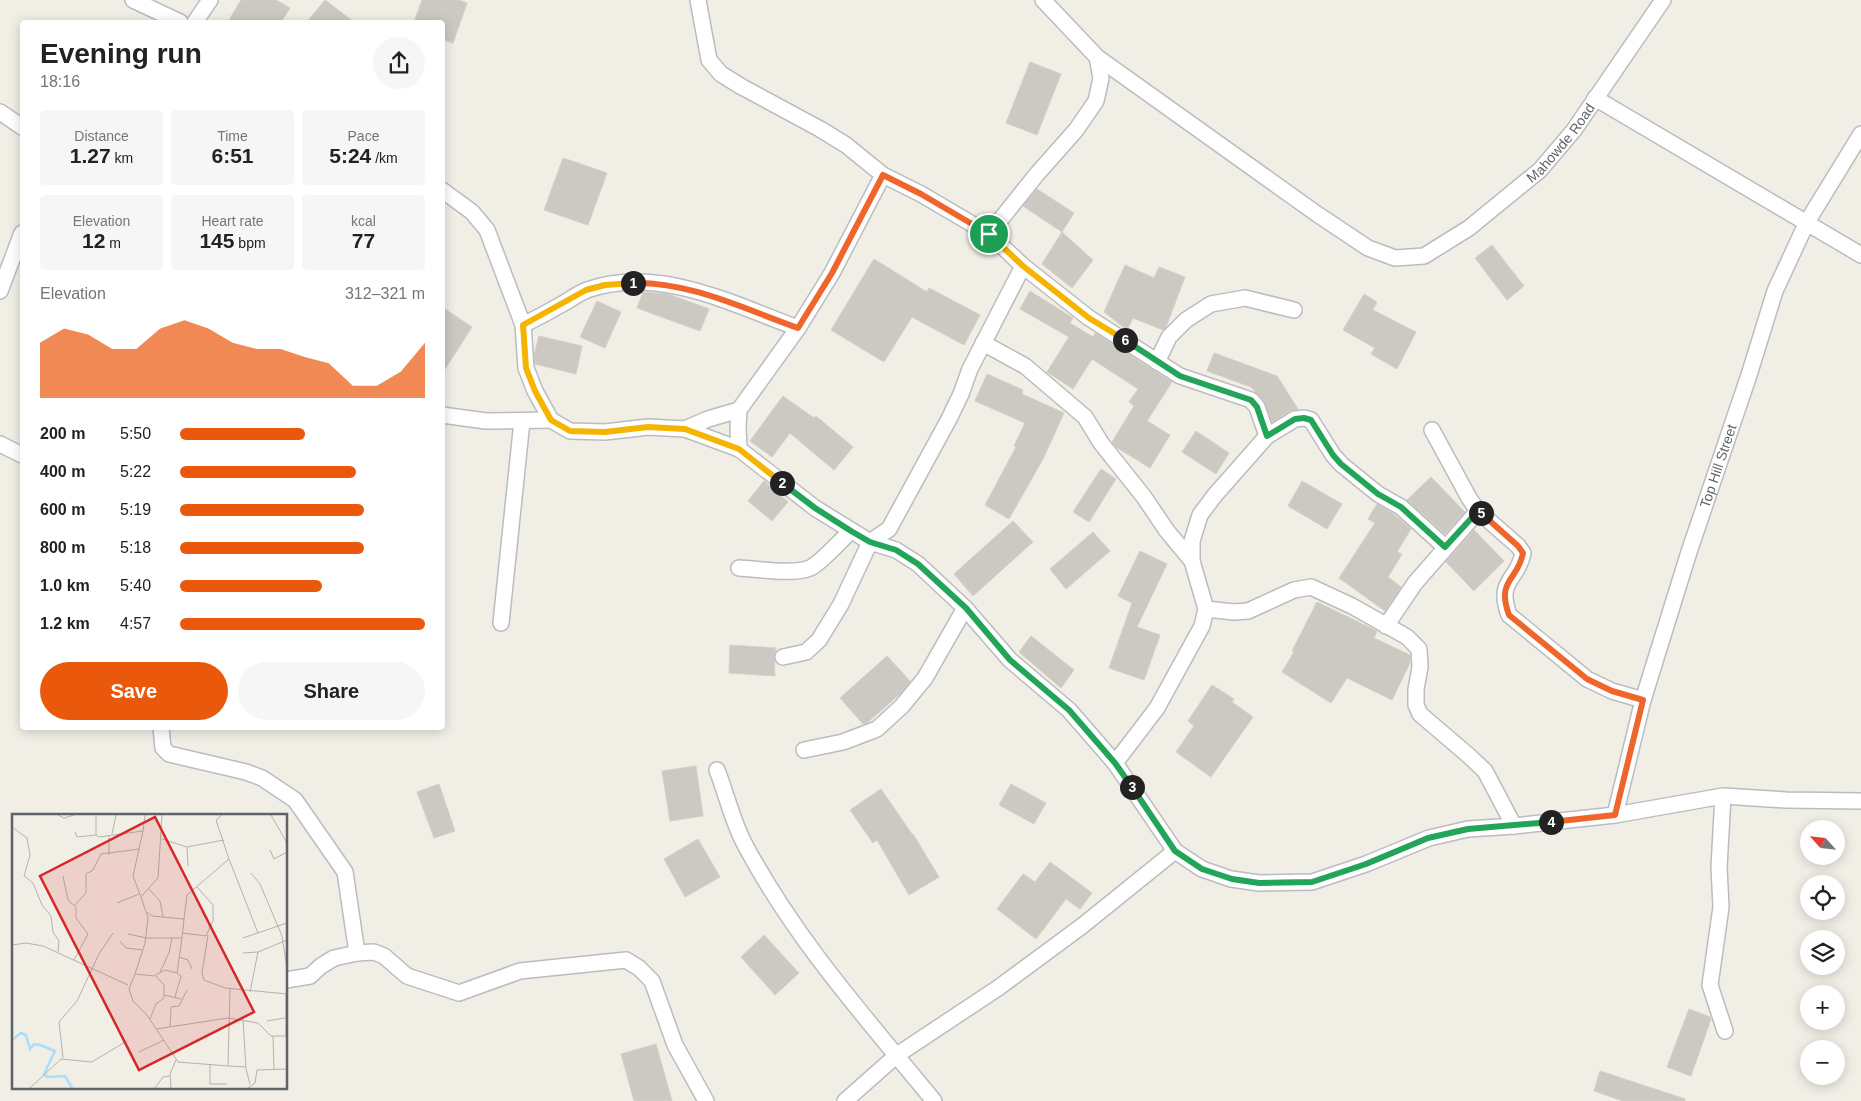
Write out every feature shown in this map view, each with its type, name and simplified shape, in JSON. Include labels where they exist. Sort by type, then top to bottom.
[{"type":"street","points":[[133,0],[176,20]]},
{"type":"street","points":[[196,20],[210,0]]},
{"type":"street","points":[[698,0],[709,60],[721,74],[846,144],[883,175],[921,194],[989,234],[1023,266],[1089,318],[1157,362],[1180,376],[1251,400],[1257,407],[1267,436]]},
{"type":"street","points":[[989,234],[1037,174],[1076,130],[1096,101],[1101,78],[1098,57],[1043,0]]},
{"type":"street","name":"Mahowde Road","points":[[1098,57],[1317,214],[1368,248],[1395,258],[1424,256],[1469,228],[1540,170],[1574,130],[1663,0]]},
{"type":"street","points":[[1595,98],[1861,255]]},
{"type":"street","points":[[0,112],[20,126]]},
{"type":"street","name":"Top Hill Street","points":[[1615,815],[1643,700],[1689,552],[1749,375],[1775,291],[1807,222],[1861,134]]},
{"type":"street","points":[[739,449],[739,410],[798,328],[832,273],[883,175]]},
{"type":"street","points":[[445,192],[472,212],[487,230],[523,325],[526,368],[535,391],[551,420],[570,431],[605,432],[648,427],[685,429],[739,449],[815,508],[870,542],[896,550],[918,564],[966,608],[1010,660],[1069,710],[1115,763],[1175,851],[1202,869],[1232,879],[1259,883],[1312,882],[1366,864],[1428,838],[1468,829],[1615,815],[1723,796],[1786,800],[1861,800]]},
{"type":"street","points":[[0,291],[20,238]]},
{"type":"street","points":[[783,657],[806,652],[819,640],[841,604],[870,542],[889,529],[922,465],[949,419],[970,369],[1023,266]]},
{"type":"street","points":[[523,325],[586,290],[605,285],[653,283],[687,288],[728,301],[798,328]]},
{"type":"street","points":[[1157,362],[1169,337],[1186,320],[1211,304],[1245,298],[1294,310]]},
{"type":"street","points":[[983,343],[1025,366],[1085,416],[1101,443],[1192,562]]},
{"type":"street","points":[[685,429],[708,419],[739,410]]},
{"type":"street","points":[[445,415],[486,421],[551,420]]},
{"type":"street","points":[[1115,763],[1157,708],[1202,626],[1206,609],[1192,562],[1192,541],[1200,515],[1267,436],[1295,419],[1304,418],[1311,420],[1333,455],[1341,464],[1378,494],[1401,507],[1445,547]]},
{"type":"street","points":[[501,623],[522,421]]},
{"type":"street","points":[[1432,430],[1478,511],[1518,546],[1523,553],[1522,561],[1504,590],[1504,602],[1509,615],[1587,679],[1612,691],[1643,700]]},
{"type":"street","points":[[0,444],[20,454]]},
{"type":"street","points":[[1386,626],[1414,582],[1478,511]]},
{"type":"street","points":[[739,568],[784,571],[810,567],[851,531]]},
{"type":"street","points":[[1206,609],[1234,612],[1248,611],[1294,590],[1312,587],[1352,606],[1407,637],[1418,648],[1420,667],[1416,688],[1416,705],[1420,714],[1485,771],[1514,826]]},
{"type":"street","points":[[804,750],[843,742],[877,729],[902,706],[925,678],[966,608]]},
{"type":"street","points":[[161,730],[163,748],[169,754],[246,772],[262,778],[295,800],[345,872],[357,953]]},
{"type":"street","points":[[717,770],[742,839],[774,897],[818,959],[934,1101]]},
{"type":"street","points":[[1723,796],[1718,867],[1720,907],[1710,985],[1725,1031]]},
{"type":"street","points":[[845,1101],[897,1056],[1006,983],[1082,926],[1175,851]]},
{"type":"street","points":[[288,981],[310,976],[334,958],[357,953],[374,952],[384,956],[407,976],[459,993],[520,971],[626,960],[640,968],[652,981],[675,1046],[706,1101]]},
{"type":"building","points":[[241,0],[276,0],[290,8],[282,20],[229,20]]},
{"type":"building","points":[[325,0],[351,20],[309,20]]},
{"type":"building","points":[[422,0],[459,0],[467,3],[453,43],[445,40],[445,20],[415,20]]},
{"type":"building","points":[[1030,62],[1061,74],[1037,135],[1006,123]]},
{"type":"building","points":[[563,158],[607,173],[588,225],[544,210]]},
{"type":"building","points":[[1037,189],[1074,213],[1062,232],[1023,206]]},
{"type":"building","points":[[1062,232],[1093,260],[1072,288],[1042,264]]},
{"type":"building","points":[[1492,245],[1524,286],[1507,300],[1475,258]]},
{"type":"building","points":[[874,259],[927,292],[929,288],[980,315],[964,345],[912,317],[884,362],[831,330]]},
{"type":"building","points":[[1125,265],[1154,278],[1159,267],[1185,277],[1166,327],[1163,330],[1133,318],[1127,330],[1104,312]]},
{"type":"building","points":[[1030,291],[1073,318],[1070,323],[1093,337],[1095,333],[1172,382],[1147,421],[1170,435],[1150,468],[1116,447],[1112,442],[1134,406],[1129,402],[1138,389],[1092,359],[1073,389],[1047,372],[1069,337],[1020,309]]},
{"type":"building","points":[[643,292],[668,294],[709,309],[700,331],[637,308]]},
{"type":"building","points":[[1364,294],[1377,302],[1373,310],[1416,332],[1397,369],[1371,354],[1375,348],[1343,330]]},
{"type":"building","points":[[597,301],[621,312],[605,348],[580,337]]},
{"type":"building","points":[[445,309],[472,327],[445,369]]},
{"type":"building","points":[[539,336],[582,346],[576,374],[535,364],[534,355]]},
{"type":"building","points":[[1214,353],[1277,376],[1298,409],[1290,411],[1272,422],[1264,401],[1251,387],[1207,371]]},
{"type":"building","points":[[987,374],[1023,390],[1022,394],[1064,413],[1043,459],[1009,519],[985,505],[1016,447],[1014,446],[1025,423],[975,401]]},
{"type":"building","points":[[783,396],[814,418],[816,416],[853,447],[834,470],[790,433],[772,457],[750,441]]},
{"type":"building","points":[[1196,431],[1229,453],[1216,474],[1182,452]]},
{"type":"building","points":[[1101,469],[1116,479],[1089,522],[1073,512]]},
{"type":"building","points":[[1431,477],[1465,512],[1445,534],[1407,500]]},
{"type":"building","points":[[764,481],[788,502],[772,521],[748,501]]},
{"type":"building","points":[[1302,481],[1342,504],[1327,529],[1288,506]]},
{"type":"building","points":[[1377,504],[1395,515],[1411,529],[1397,552],[1402,554],[1388,577],[1401,587],[1385,611],[1339,578],[1375,523],[1368,519]]},
{"type":"building","points":[[1013,521],[1033,542],[973,596],[954,574]]},
{"type":"building","points":[[1474,530],[1504,561],[1474,591],[1446,562]]},
{"type":"building","points":[[1093,532],[1110,551],[1066,589],[1050,569]]},
{"type":"building","points":[[1140,551],[1167,564],[1137,627],[1160,635],[1144,680],[1109,668],[1132,603],[1118,596]]},
{"type":"building","points":[[1317,602],[1377,631],[1374,638],[1410,655],[1410,663],[1392,700],[1347,678],[1331,703],[1282,672],[1294,652],[1292,651]]},
{"type":"building","points":[[1031,636],[1074,670],[1061,688],[1019,652]]},
{"type":"building","points":[[730,645],[776,648],[774,655],[775,676],[729,673]]},
{"type":"building","points":[[887,656],[910,681],[901,693],[868,722],[863,724],[840,698]]},
{"type":"building","points":[[1212,685],[1234,699],[1232,702],[1253,717],[1211,777],[1176,752],[1194,726],[1188,721]]},
{"type":"building","points":[[696,766],[703,816],[670,821],[662,771]]},
{"type":"building","points":[[439,784],[455,831],[434,838],[417,792]]},
{"type":"building","points":[[1011,784],[1046,803],[1034,824],[999,805]]},
{"type":"building","points":[[881,789],[913,834],[939,877],[909,895],[877,840],[873,843],[850,810]]},
{"type":"building","points":[[698,839],[720,877],[685,897],[664,859]]},
{"type":"building","points":[[1050,862],[1092,893],[1080,909],[1066,899],[1036,939],[997,909],[1023,874],[1035,882]]},
{"type":"building","points":[[764,935],[799,973],[775,995],[741,957]]},
{"type":"building","points":[[1689,1009],[1711,1019],[1691,1076],[1667,1067]]},
{"type":"building","points":[[656,1044],[672,1101],[634,1101],[621,1054]]},
{"type":"building","points":[[1600,1071],[1685,1099],[1685,1101],[1623,1101],[1594,1091]]},
{"type":"route","points":[[883,175],[921,194],[989,234],[1023,266],[1089,318],[1157,362],[1180,376],[1251,400],[1257,407],[1267,436],[1295,419],[1304,418],[1311,420],[1333,455],[1341,464],[1378,494],[1401,507],[1445,547],[1478,511],[1518,546],[1523,553],[1522,561],[1504,590],[1504,602],[1509,615],[1587,679],[1612,691],[1643,700],[1615,815],[1468,829],[1428,838],[1366,864],[1312,882],[1259,883],[1232,879],[1202,869],[1175,851],[1115,763],[1069,710],[1010,660],[991,640],[966,608],[918,564],[896,550],[870,542],[815,508],[739,449],[685,429],[648,427],[605,432],[570,431],[551,420],[535,391],[526,368],[523,325],[586,290],[605,285],[653,283],[687,288],[728,301],[798,328],[832,273],[883,175]]}]
